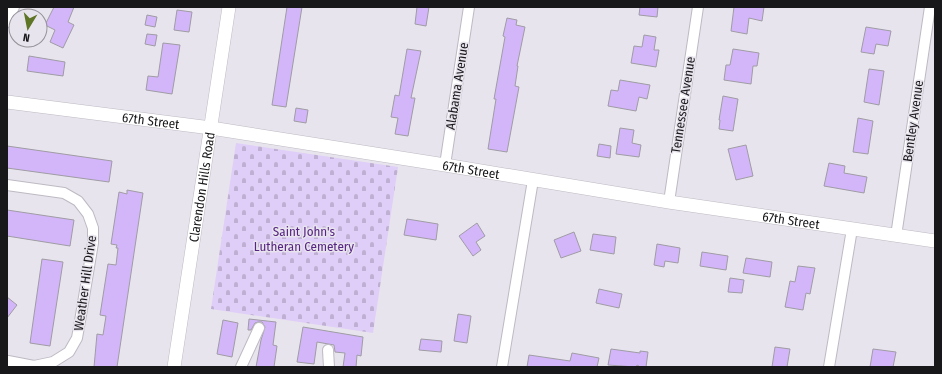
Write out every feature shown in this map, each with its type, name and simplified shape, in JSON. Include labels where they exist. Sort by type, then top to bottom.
[{"type":"street","points":[[7,22],[14,7]]},
{"type":"street","name":"Clarendon Hills Road","points":[[176,367],[229,7]]},
{"type":"street","name":"Alabama Avenue","points":[[445,165],[469,7]]},
{"type":"street","name":"Tennessee Avenue","points":[[669,202],[698,7]]},
{"type":"street","name":"Bentley Avenue","points":[[896,236],[930,7]]},
{"type":"street","name":"67th Street","points":[[7,102],[211,128],[669,202],[935,241]]},
{"type":"street","points":[[502,367],[533,180]]},
{"type":"street","name":"Weather Hill Drive","points":[[7,185],[64,193],[78,201],[88,214],[93,228],[93,243],[77,338],[69,352],[53,362],[34,366],[7,363]]},
{"type":"street","points":[[829,367],[852,230]]},
{"type":"street","points":[[241,367],[259,328]]},
{"type":"street","points":[[328,350],[329,367]]},
{"type":"green space","name":"Saint John's Lutheran Cemetery","points":[[236,143],[398,167],[373,333],[211,309]]},
{"type":"building","points":[[54,7],[74,7],[68,22],[74,25],[63,48],[50,42],[55,30],[48,26],[48,19]]},
{"type":"building","points":[[287,7],[302,7],[286,107],[272,105]]},
{"type":"building","points":[[417,7],[429,7],[426,26],[415,24]]},
{"type":"building","points":[[640,7],[658,7],[657,17],[639,15]]},
{"type":"building","points":[[734,7],[764,7],[762,21],[749,18],[747,34],[731,31]]},
{"type":"building","points":[[177,10],[192,12],[189,32],[174,30]]},
{"type":"building","points":[[147,15],[157,17],[155,27],[145,25]]},
{"type":"building","points":[[507,18],[517,20],[516,25],[525,27],[517,66],[515,86],[519,87],[507,152],[488,149],[496,99],[494,99],[505,37],[503,36]]},
{"type":"building","points":[[866,27],[891,31],[888,46],[876,44],[874,54],[861,52]]},
{"type":"building","points":[[147,34],[157,35],[155,46],[145,44]]},
{"type":"building","points":[[644,35],[656,37],[654,50],[659,50],[656,67],[631,63],[634,46],[642,47]]},
{"type":"building","points":[[163,43],[180,45],[172,94],[146,90],[148,76],[158,77]]},
{"type":"building","points":[[407,49],[421,51],[411,98],[415,98],[408,136],[395,134],[398,118],[391,117],[395,95],[399,96]]},
{"type":"building","points":[[733,49],[759,53],[757,66],[753,66],[751,84],[724,80],[726,65],[730,65]]},
{"type":"building","points":[[29,56],[65,62],[63,76],[27,71]]},
{"type":"building","points":[[869,69],[884,71],[879,105],[864,102]]},
{"type":"building","points":[[620,80],[650,85],[647,99],[639,97],[636,111],[608,106],[611,90],[618,91]]},
{"type":"building","points":[[723,96],[738,99],[733,131],[719,129]]},
{"type":"building","points":[[296,108],[308,110],[306,123],[294,121]]},
{"type":"building","points":[[858,118],[873,121],[868,154],[853,152]]},
{"type":"building","points":[[620,128],[634,130],[632,143],[641,145],[639,157],[616,154]]},
{"type":"building","points":[[599,144],[611,146],[610,158],[597,156]]},
{"type":"building","points":[[746,145],[753,176],[736,180],[728,149]]},
{"type":"building","points":[[7,146],[112,161],[109,182],[7,168]]},
{"type":"building","points":[[829,163],[845,166],[844,173],[867,177],[864,193],[824,186]]},
{"type":"building","points":[[127,190],[143,193],[117,367],[94,367],[97,334],[103,335],[106,316],[100,315],[108,264],[116,265],[118,248],[116,248],[117,245],[111,244],[119,192],[127,194]]},
{"type":"building","points":[[7,210],[74,220],[70,246],[7,236]]},
{"type":"building","points":[[407,219],[438,224],[436,240],[404,235]]},
{"type":"building","points":[[477,223],[485,236],[476,242],[481,250],[473,256],[459,236]]},
{"type":"building","points":[[574,232],[581,251],[561,258],[554,240]]},
{"type":"building","points":[[593,234],[616,237],[614,254],[590,250]]},
{"type":"building","points":[[657,244],[680,248],[678,263],[665,261],[664,267],[654,265]]},
{"type":"building","points":[[702,252],[728,256],[726,270],[700,266]]},
{"type":"building","points":[[746,258],[772,262],[770,277],[743,273]]},
{"type":"building","points":[[42,259],[63,262],[50,346],[30,343]]},
{"type":"building","points":[[798,266],[815,268],[810,294],[806,293],[803,310],[785,307],[790,281],[795,282]]},
{"type":"building","points":[[730,278],[744,280],[742,293],[728,292]]},
{"type":"building","points":[[599,289],[622,294],[619,308],[596,303]]},
{"type":"building","points":[[7,297],[17,305],[7,318]]},
{"type":"building","points":[[458,314],[471,316],[467,343],[454,341]]},
{"type":"building","points":[[249,319],[276,322],[273,345],[277,346],[274,367],[256,367],[265,327],[262,322],[258,322],[255,323],[251,330],[248,330]]},
{"type":"building","points":[[223,320],[238,323],[232,357],[217,354]]},
{"type":"building","points":[[303,327],[363,337],[361,356],[357,355],[356,367],[343,367],[345,353],[335,352],[334,345],[317,342],[314,364],[297,362]]},
{"type":"building","points":[[421,339],[442,341],[441,352],[419,350]]},
{"type":"building","points":[[775,347],[790,349],[787,367],[772,367]]},
{"type":"building","points":[[611,349],[640,353],[640,351],[648,352],[646,367],[639,367],[637,365],[636,367],[608,365]]},
{"type":"building","points":[[873,349],[896,352],[893,367],[870,367]]},
{"type":"building","points":[[572,353],[599,358],[597,367],[527,367],[529,355],[570,361]]}]
